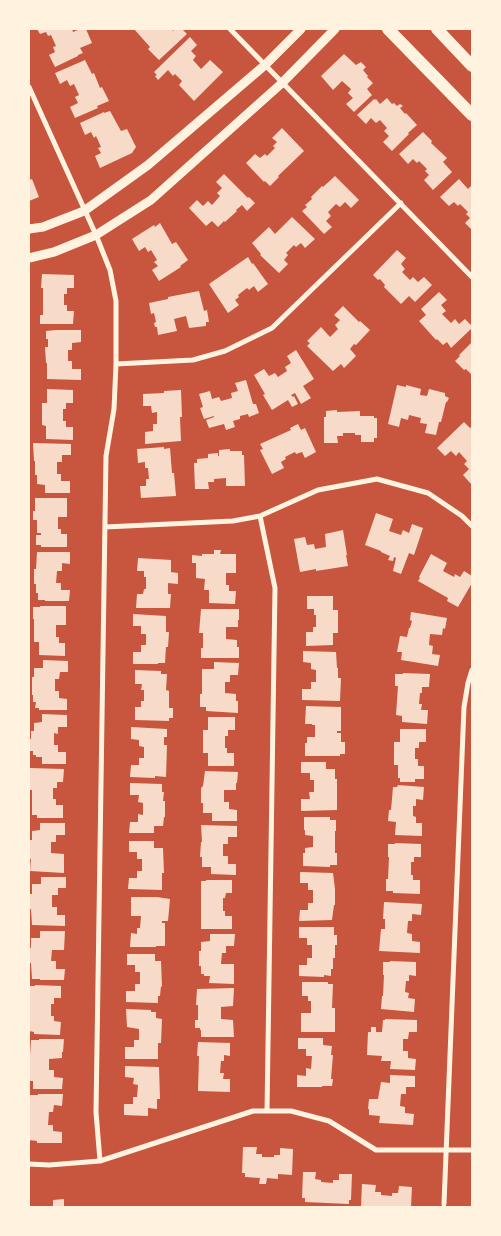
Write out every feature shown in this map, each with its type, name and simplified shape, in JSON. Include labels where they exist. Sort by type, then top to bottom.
[{"type":"main road","points":[[388,29],[472,115]]},
{"type":"main road","points":[[437,29],[472,66]]},
{"type":"street","points":[[230,29],[472,277]]},
{"type":"street","points":[[29,229],[43,227],[84,211],[148,165],[265,65],[301,29]]},
{"type":"street","points":[[29,258],[54,252],[96,235],[151,200],[282,83],[335,29]]},
{"type":"street","points":[[29,87],[96,235],[110,270],[116,301],[114,409],[106,456],[96,1112],[100,1160]]},
{"type":"street","points":[[116,364],[193,360],[225,351],[272,328],[401,203]]},
{"type":"street","points":[[105,527],[233,521],[260,516],[318,490],[377,479],[428,493],[462,516],[472,526]]},
{"type":"street","points":[[260,516],[275,588],[267,1111]]},
{"type":"street","points":[[444,1204],[464,707],[472,670]]},
{"type":"street","points":[[29,1164],[49,1165],[100,1160],[253,1111],[291,1111],[329,1122],[376,1150],[472,1150]]},
{"type":"building","points":[[37,29],[72,29],[73,32],[86,29],[92,43],[80,48],[83,53],[55,67],[49,55],[55,52],[53,47],[56,46],[51,35],[48,36],[46,32],[40,34]]},
{"type":"building","points":[[134,29],[172,29],[173,31],[175,29],[182,29],[187,34],[159,60],[148,49],[150,47]]},
{"type":"building","points":[[190,37],[197,45],[191,51],[196,56],[193,60],[201,69],[210,60],[223,72],[194,101],[179,85],[182,81],[175,74],[173,76],[168,70],[158,80],[154,72]]},
{"type":"building","points":[[344,54],[356,65],[361,62],[366,67],[363,70],[373,83],[367,89],[372,95],[354,112],[346,104],[353,98],[348,93],[351,89],[342,81],[333,90],[321,76]]},
{"type":"building","points":[[85,60],[109,101],[75,118],[70,107],[78,103],[75,97],[79,95],[74,84],[70,86],[67,80],[60,84],[55,73]]},
{"type":"building","points":[[387,98],[392,104],[403,106],[400,108],[417,125],[392,151],[383,142],[389,136],[384,131],[387,128],[380,120],[376,123],[371,118],[366,124],[357,115],[374,99],[380,104]]},
{"type":"building","points":[[110,111],[121,131],[127,129],[136,147],[132,153],[100,168],[95,156],[101,153],[98,148],[101,147],[96,136],[94,138],[91,132],[85,135],[80,123]]},
{"type":"building","points":[[282,128],[304,151],[270,186],[246,163],[255,154],[260,158],[265,154],[267,156],[275,148],[273,146],[277,142],[272,138]]},
{"type":"building","points":[[423,132],[432,141],[431,143],[447,158],[443,162],[452,172],[433,190],[424,180],[429,175],[425,171],[427,169],[419,161],[417,163],[413,159],[408,164],[399,154]]},
{"type":"building","points":[[224,174],[255,203],[247,211],[242,205],[218,227],[212,221],[206,226],[189,208],[197,200],[203,206],[208,201],[212,205],[220,196],[217,193],[222,188],[216,182]]},
{"type":"building","points":[[335,176],[359,200],[351,208],[345,202],[340,207],[336,204],[328,212],[331,216],[326,221],[332,227],[324,234],[302,211],[307,207],[305,205],[312,199],[311,197]]},
{"type":"building","points":[[32,179],[39,197],[29,201],[29,180]]},
{"type":"building","points":[[459,179],[468,189],[472,185],[472,230],[465,223],[470,218],[466,214],[468,212],[460,204],[458,206],[454,202],[449,206],[440,197]]},
{"type":"building","points":[[292,217],[315,239],[305,248],[301,243],[296,247],[294,245],[286,253],[288,255],[284,260],[288,264],[279,273],[260,255],[252,243],[269,227],[275,234]]},
{"type":"building","points":[[160,223],[172,244],[176,242],[188,260],[181,267],[159,281],[152,270],[158,266],[154,262],[157,260],[151,250],[148,252],[145,247],[139,251],[132,239]]},
{"type":"building","points":[[397,250],[406,258],[401,264],[405,269],[402,272],[410,280],[413,277],[418,282],[424,277],[432,285],[415,302],[409,296],[401,304],[384,287],[385,285],[380,279],[378,280],[373,275]]},
{"type":"building","points":[[248,257],[268,284],[258,292],[254,286],[249,290],[247,288],[235,300],[239,305],[228,313],[209,284]]},
{"type":"building","points":[[42,274],[74,275],[74,288],[67,288],[67,294],[64,294],[64,305],[67,305],[67,311],[74,311],[73,324],[40,324],[40,315],[43,315]]},
{"type":"building","points":[[199,291],[204,311],[207,310],[209,322],[206,322],[206,326],[189,328],[186,316],[174,319],[177,331],[158,335],[157,327],[155,327],[154,323],[156,322],[154,313],[151,314],[149,303]]},
{"type":"building","points":[[439,292],[447,300],[441,305],[446,311],[442,314],[451,323],[455,319],[459,324],[465,319],[472,326],[451,348],[447,342],[443,345],[436,340],[419,321],[426,315],[421,309]]},
{"type":"building","points":[[343,306],[370,330],[350,349],[356,356],[344,368],[341,364],[333,371],[307,346],[310,343],[307,341],[321,327],[330,337],[338,329],[335,325],[340,320],[334,315]]},
{"type":"building","points":[[81,330],[81,342],[72,343],[72,350],[68,350],[68,361],[72,361],[72,369],[81,369],[81,380],[47,379],[45,347],[48,347],[48,339],[46,339],[46,331]]},
{"type":"building","points":[[472,342],[472,375],[455,361]]},
{"type":"building","points":[[296,350],[314,379],[303,386],[311,398],[301,404],[295,393],[291,395],[294,396],[298,404],[292,407],[288,400],[272,410],[254,375],[264,369],[269,376],[275,373],[278,377],[287,371],[285,367],[291,363],[287,356]]},
{"type":"building","points":[[246,380],[253,404],[256,404],[259,413],[249,417],[248,414],[240,416],[240,419],[233,421],[235,427],[226,430],[224,424],[209,428],[206,420],[214,416],[204,419],[200,408],[203,407],[199,394],[210,391],[212,399],[219,397],[221,401],[232,398],[231,393],[238,391],[235,383]]},
{"type":"building","points":[[397,385],[421,389],[420,395],[427,396],[429,389],[445,393],[445,396],[449,398],[446,402],[436,435],[425,433],[427,424],[420,423],[421,418],[409,415],[408,420],[401,418],[399,427],[388,424]]},
{"type":"building","points":[[47,389],[73,390],[73,403],[66,403],[66,409],[63,409],[63,421],[66,421],[66,427],[73,427],[73,440],[46,439],[46,426],[42,425],[42,403],[47,403]]},
{"type":"building","points":[[181,390],[181,441],[145,444],[145,432],[153,431],[153,424],[157,424],[157,412],[152,413],[151,406],[143,406],[143,394]]},
{"type":"building","points":[[337,410],[337,412],[360,411],[360,416],[374,416],[374,418],[377,418],[377,438],[374,438],[374,442],[361,442],[361,435],[343,433],[343,436],[337,436],[338,443],[324,443],[324,417],[326,417],[326,411]]},
{"type":"building","points":[[464,422],[470,428],[472,426],[471,484],[463,475],[469,469],[464,464],[467,461],[459,452],[456,456],[451,451],[445,456],[437,448]]},
{"type":"building","points":[[298,424],[301,430],[305,428],[316,452],[305,458],[302,452],[296,454],[295,452],[285,457],[286,459],[281,462],[284,468],[272,474],[260,450],[263,449],[260,444],[291,430],[290,428]]},
{"type":"building","points":[[33,443],[71,444],[71,455],[62,455],[62,462],[57,462],[57,474],[61,474],[61,481],[70,481],[70,493],[45,493],[45,485],[37,484]]},
{"type":"building","points":[[164,447],[164,449],[170,448],[176,496],[141,498],[140,486],[146,486],[146,479],[149,479],[148,468],[145,468],[145,462],[138,463],[137,449]]},
{"type":"building","points":[[230,449],[230,451],[242,451],[242,455],[244,455],[245,486],[226,486],[226,478],[214,479],[214,482],[208,482],[209,489],[195,489],[194,463],[197,463],[197,459],[208,458],[208,454],[218,453],[219,456],[219,450]]},
{"type":"building","points":[[35,498],[67,498],[67,517],[58,517],[58,529],[61,529],[61,534],[67,534],[67,547],[41,547],[41,545],[36,545],[36,535],[41,535],[41,533],[37,533],[37,520],[33,520]]},
{"type":"building","points":[[376,513],[393,519],[389,531],[401,535],[403,530],[409,533],[412,524],[423,528],[414,555],[409,553],[401,574],[393,571],[396,558],[394,557],[393,561],[388,560],[390,556],[365,545]]},
{"type":"building","points":[[343,530],[348,566],[300,572],[294,539],[305,537],[307,545],[314,544],[315,549],[326,547],[325,534]]},
{"type":"building","points":[[214,550],[221,550],[220,554],[236,554],[236,573],[226,573],[226,585],[229,585],[229,591],[236,591],[235,604],[209,603],[209,590],[204,590],[205,579],[196,578],[196,563],[192,563],[192,555],[214,554]]},
{"type":"building","points":[[37,552],[70,552],[70,564],[62,563],[62,571],[57,571],[56,583],[61,583],[61,590],[70,590],[69,601],[38,600],[36,584],[34,584]]},
{"type":"building","points":[[431,554],[447,563],[443,571],[454,577],[455,574],[460,577],[464,571],[472,576],[472,583],[458,607],[447,601],[448,598],[418,581]]},
{"type":"building","points":[[138,558],[171,560],[171,572],[178,573],[178,584],[168,583],[168,594],[171,594],[170,608],[136,608],[137,594],[143,594],[144,589],[146,589],[144,571],[137,571]]},
{"type":"building","points":[[307,596],[333,596],[333,610],[338,610],[338,633],[333,633],[333,645],[306,646],[306,632],[313,632],[313,627],[316,627],[314,609],[307,609]]},
{"type":"building","points":[[66,606],[66,625],[56,625],[56,637],[59,637],[59,643],[65,643],[65,656],[39,655],[39,642],[34,642],[33,607]]},
{"type":"building","points":[[201,609],[239,609],[238,627],[226,627],[226,639],[237,640],[239,658],[201,658],[203,633],[199,633]]},
{"type":"building","points":[[411,612],[447,618],[442,635],[430,634],[429,645],[433,646],[432,654],[440,655],[438,666],[401,660],[402,652],[397,652],[400,636],[407,637],[412,621],[410,620]]},
{"type":"building","points":[[133,614],[166,616],[166,632],[169,632],[165,663],[133,664],[133,652],[141,652],[141,645],[146,645],[146,634],[141,634],[141,626],[133,626]]},
{"type":"building","points":[[303,651],[336,652],[338,678],[341,678],[340,701],[302,700],[302,689],[311,689],[311,682],[316,682],[316,670],[311,669],[311,663],[303,662]]},
{"type":"building","points":[[43,660],[68,661],[68,672],[60,672],[59,679],[55,679],[55,691],[59,691],[59,698],[67,699],[67,710],[39,710],[39,708],[35,708],[36,702],[33,702],[32,695],[32,677],[34,677],[34,668],[43,668]]},
{"type":"building","points":[[214,662],[239,663],[238,675],[230,675],[230,682],[225,682],[225,693],[236,694],[238,713],[206,711],[206,707],[200,707],[202,669],[214,669]]},
{"type":"building","points":[[135,670],[161,671],[161,674],[167,674],[166,690],[169,691],[169,708],[173,708],[173,718],[169,718],[169,721],[135,720],[135,707],[141,707],[141,701],[144,701],[144,690],[141,690],[142,684],[135,684]]},
{"type":"building","points":[[395,674],[430,674],[429,687],[422,687],[419,704],[422,704],[421,710],[428,710],[427,724],[402,722],[402,716],[396,715],[398,686],[395,686]]},
{"type":"building","points":[[306,706],[341,707],[341,731],[337,731],[337,733],[341,733],[341,742],[345,742],[345,754],[340,754],[340,756],[305,756],[307,737],[315,737],[315,725],[305,724]]},
{"type":"building","points":[[42,714],[67,715],[67,727],[58,727],[58,734],[54,733],[54,745],[58,745],[58,752],[66,752],[66,764],[42,764],[42,757],[36,757],[36,755],[33,755],[33,751],[29,751],[31,731],[34,731],[34,723],[42,722]]},
{"type":"building","points":[[208,717],[235,717],[235,730],[228,730],[228,736],[225,736],[227,753],[234,753],[234,766],[208,766],[208,753],[203,753],[203,730],[208,730]]},
{"type":"building","points":[[131,727],[167,729],[167,737],[164,737],[164,745],[167,745],[166,777],[130,777],[131,765],[139,765],[139,758],[144,758],[144,747],[139,746],[139,740],[131,739]]},
{"type":"building","points":[[400,729],[426,729],[426,742],[419,742],[419,748],[415,748],[415,759],[418,759],[418,766],[424,766],[424,779],[415,779],[415,782],[400,782],[400,778],[398,778],[398,765],[394,765],[394,742],[400,742]]},
{"type":"building","points":[[301,762],[326,762],[326,769],[335,769],[335,779],[337,779],[337,810],[301,811],[301,799],[310,799],[309,792],[314,792],[314,780],[310,780],[310,773],[301,773]]},
{"type":"building","points":[[29,768],[64,769],[63,782],[57,782],[57,788],[53,788],[53,799],[56,799],[56,805],[63,805],[63,818],[37,818],[37,815],[32,815],[32,790],[29,790]]},
{"type":"building","points":[[205,771],[238,772],[236,790],[224,790],[224,802],[229,802],[229,809],[237,810],[237,821],[212,821],[212,813],[203,813],[201,788]]},
{"type":"building","points":[[130,783],[162,784],[165,817],[163,826],[154,826],[154,833],[129,833],[130,822],[138,822],[138,814],[143,815],[143,803],[138,802],[139,795],[130,795]]},
{"type":"building","points":[[398,785],[424,787],[423,800],[416,799],[416,806],[413,806],[413,816],[416,817],[416,823],[422,823],[422,836],[395,835],[396,822],[388,821],[393,787]]},
{"type":"building","points":[[304,817],[330,817],[330,820],[336,820],[335,853],[337,853],[337,865],[330,865],[330,867],[303,866],[305,848],[313,847],[313,836],[305,835]]},
{"type":"building","points":[[40,823],[65,823],[65,835],[56,835],[56,842],[51,842],[51,853],[64,854],[64,873],[30,871],[29,840],[32,840],[32,831],[40,830]]},
{"type":"building","points":[[201,825],[237,826],[237,837],[228,837],[228,844],[223,844],[223,856],[228,856],[228,864],[236,864],[236,875],[211,874],[211,867],[202,867],[202,857],[200,857],[202,842]]},
{"type":"building","points":[[129,841],[154,841],[154,848],[163,848],[164,873],[162,873],[162,890],[128,889],[129,878],[137,878],[137,871],[142,871],[142,859],[137,859],[137,852],[129,852]]},
{"type":"building","points":[[388,844],[421,844],[421,857],[414,857],[414,862],[411,862],[413,880],[420,880],[420,894],[386,891],[389,857]]},
{"type":"building","points":[[300,872],[333,873],[335,905],[332,920],[299,921],[300,910],[308,910],[308,903],[313,903],[313,890],[308,890],[308,883],[300,883]]},
{"type":"building","points":[[41,877],[66,877],[66,888],[58,888],[58,895],[52,895],[52,907],[57,907],[57,915],[65,915],[65,926],[32,925],[30,894],[32,894],[32,884],[41,884]]},
{"type":"building","points":[[232,880],[232,893],[226,893],[225,898],[223,898],[223,911],[225,911],[225,916],[232,916],[232,929],[201,929],[201,881]]},
{"type":"building","points":[[131,897],[170,899],[168,921],[162,921],[162,923],[165,923],[165,946],[130,947],[131,933],[137,934],[137,928],[140,928],[141,916],[131,916]]},
{"type":"building","points":[[384,902],[422,904],[421,915],[412,914],[412,921],[408,921],[407,933],[412,934],[412,941],[420,942],[420,953],[379,951],[381,929],[385,929],[385,919],[383,919]]},
{"type":"building","points":[[299,927],[334,927],[334,935],[337,935],[337,945],[335,945],[335,958],[333,958],[331,976],[299,976],[299,965],[307,965],[307,958],[312,958],[312,945],[307,945],[307,938],[299,938]]},
{"type":"building","points":[[40,931],[65,931],[64,950],[52,950],[51,961],[56,961],[56,969],[65,969],[64,980],[32,979],[29,947],[31,948],[31,938],[40,938]]},
{"type":"building","points":[[210,934],[235,934],[234,946],[226,946],[226,953],[222,953],[221,964],[234,964],[234,984],[209,983],[210,976],[201,974],[199,951],[201,951],[201,942],[210,941]]},
{"type":"building","points":[[127,954],[155,954],[155,961],[161,961],[162,987],[160,996],[158,996],[158,1003],[126,1002],[126,991],[135,991],[135,984],[140,984],[140,972],[135,972],[135,965],[127,965]]},
{"type":"building","points":[[383,962],[416,962],[416,976],[409,975],[409,981],[406,981],[405,992],[409,993],[408,998],[415,999],[414,1012],[381,1009],[384,975]]},
{"type":"building","points":[[302,982],[328,982],[328,984],[333,984],[332,1008],[335,1008],[335,1032],[301,1032],[301,1013],[311,1013],[311,1001],[308,1001],[308,996],[302,996]]},
{"type":"building","points":[[29,986],[61,986],[61,998],[54,998],[54,1004],[51,1004],[51,1016],[54,1016],[54,1021],[61,1022],[60,1035],[34,1034],[34,1032],[29,1031]]},
{"type":"building","points":[[234,988],[233,1006],[221,1007],[221,1019],[233,1020],[234,1037],[201,1037],[200,1028],[195,1028],[195,1020],[198,1020],[198,1005],[196,1005],[197,989]]},
{"type":"building","points":[[126,1009],[151,1010],[151,1012],[156,1012],[156,1018],[162,1019],[161,1043],[158,1043],[158,1059],[125,1059],[125,1047],[134,1047],[134,1040],[139,1040],[139,1029],[127,1027]]},
{"type":"building","points":[[383,1020],[417,1020],[417,1032],[409,1032],[408,1039],[403,1039],[403,1051],[408,1051],[408,1058],[416,1059],[415,1070],[390,1069],[391,1061],[381,1061],[382,1056],[367,1055],[368,1032],[371,1032],[371,1027],[376,1027],[376,1032],[382,1032]]},
{"type":"building","points":[[298,1038],[323,1038],[323,1045],[332,1046],[332,1086],[297,1087],[297,1075],[306,1076],[306,1068],[311,1069],[312,1056],[306,1056],[306,1049],[298,1049]]},
{"type":"building","points":[[64,1039],[62,1058],[49,1059],[49,1070],[54,1070],[54,1077],[63,1078],[62,1089],[33,1089],[33,1081],[29,1081],[31,1040]]},
{"type":"building","points":[[198,1042],[230,1043],[230,1056],[224,1055],[224,1061],[221,1061],[220,1073],[224,1073],[223,1079],[230,1079],[230,1092],[198,1091]]},
{"type":"building","points":[[125,1066],[159,1067],[160,1099],[157,1099],[157,1109],[148,1108],[148,1116],[124,1115],[124,1104],[133,1104],[133,1097],[137,1097],[138,1085],[133,1084],[134,1078],[125,1077]]},
{"type":"building","points":[[390,1075],[415,1076],[415,1087],[406,1087],[406,1094],[401,1094],[400,1106],[405,1107],[405,1113],[414,1114],[413,1125],[379,1123],[380,1116],[369,1115],[369,1099],[378,1099],[381,1082],[390,1083]]},
{"type":"building","points":[[63,1094],[62,1106],[54,1105],[53,1112],[49,1112],[48,1125],[53,1125],[53,1131],[62,1132],[62,1143],[37,1143],[37,1141],[29,1140],[29,1095]]},
{"type":"building","points":[[243,1147],[257,1147],[256,1154],[262,1154],[262,1157],[280,1155],[280,1148],[293,1149],[292,1175],[278,1174],[278,1179],[267,1178],[266,1184],[259,1184],[260,1178],[245,1177],[245,1173],[242,1173]]},
{"type":"building","points":[[303,1172],[316,1172],[315,1179],[321,1180],[321,1182],[333,1183],[333,1180],[339,1180],[339,1174],[352,1174],[351,1200],[349,1200],[349,1204],[305,1202],[305,1198],[302,1198]]},
{"type":"building","points":[[362,1184],[376,1185],[375,1192],[381,1192],[381,1195],[392,1196],[392,1193],[398,1193],[399,1186],[412,1187],[411,1207],[361,1207]]},
{"type":"building","points":[[64,1199],[64,1207],[53,1207],[53,1200]]}]
